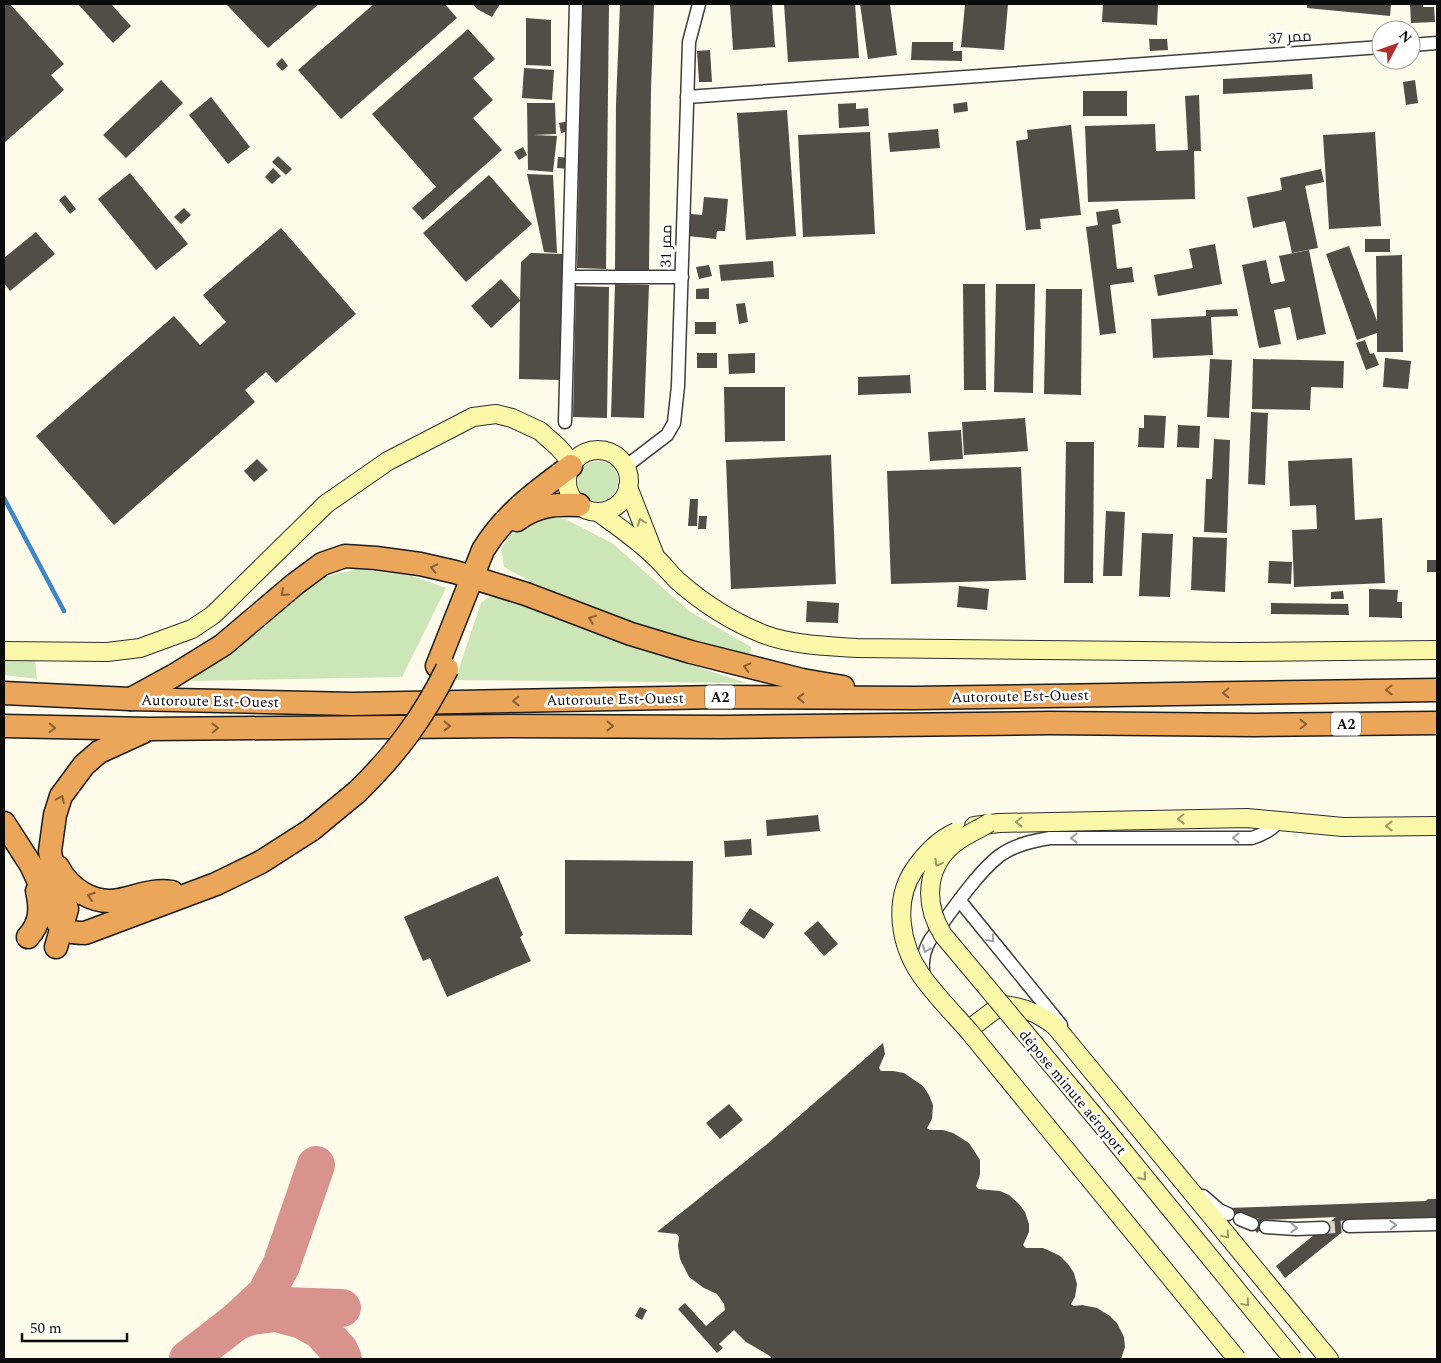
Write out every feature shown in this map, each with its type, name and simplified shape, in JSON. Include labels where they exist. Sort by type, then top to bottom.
[{"type":"highway","points":[[477,578],[483,550],[509,516],[571,464]]},
{"type":"highway","points":[[59,937],[235,868],[270,848],[379,770],[400,747],[426,709],[477,578],[497,543],[516,522],[538,508],[549,505],[589,508]]},
{"type":"highway","points":[[130,699],[173,676],[223,645],[295,584],[322,564],[345,556],[420,564],[477,578],[526,594],[631,634],[691,652],[802,680],[915,698]]},
{"type":"highway","name":"Autoroute Est-Ouest","points":[[4,693],[130,699],[353,704],[719,697],[915,698],[1437,690]]},
{"type":"highway","name":"Autoroute Est-Ouest","points":[[4,726],[149,729],[510,726],[723,727],[1050,723],[1254,725],[1437,722]]},
{"type":"highway","points":[[59,937],[67,906],[51,860],[51,834],[54,814],[61,796],[84,764],[99,752],[149,729]]},
{"type":"highway","points":[[59,937],[70,932],[85,933],[235,876],[278,852],[311,830],[354,788]]},
{"type":"highway","points":[[4,823],[32,865],[55,918],[59,937]]},
{"type":"highway","points":[[51,834],[56,864],[59,869],[71,884],[92,898],[117,900],[154,890],[172,892]]},
{"type":"highway","points":[[28,937],[39,917],[38,896],[32,865]]},
{"type":"main road","points":[[4,651],[107,652],[140,648],[192,629],[213,615],[326,504],[388,461],[473,418],[496,414],[512,418],[540,431],[558,446],[571,464]]},
{"type":"main road","points":[[655,556],[628,487],[626,467],[613,454],[605,451],[596,450],[579,456],[571,464],[567,483],[569,491],[589,508],[655,556],[679,582],[699,598],[732,619],[764,634],[822,646],[1220,652],[1437,650]]},
{"type":"main road","points":[[589,508],[609,510],[624,497],[628,487]]},
{"type":"main road","points":[[1237,1359],[968,1030],[934,992],[914,964],[906,943],[900,909],[908,882],[923,857],[944,838],[971,827],[989,823],[1247,818],[1343,826],[1437,826]]},
{"type":"main road","name":"dépose minute aéroport","points":[[989,823],[959,840],[943,855],[933,874],[930,895],[933,916],[943,936],[1293,1359]]},
{"type":"main road","points":[[968,1030],[1001,1005],[1013,1006],[1035,1013],[1050,1022],[1063,1034],[1329,1359]]},
{"type":"street","points":[[565,422],[576,4]]},
{"type":"street","name":"ممر 31","points":[[626,467],[667,435],[674,423],[678,386],[689,42],[699,4]]},
{"type":"street","points":[[1421,44],[1437,43]]},
{"type":"street","name":"ممر 37","points":[[687,97],[1371,48]]},
{"type":"street","points":[[569,278],[682,278]]},
{"type":"street","points":[[1237,1359],[1002,1072],[927,984],[922,969],[926,947],[960,901],[987,867],[1000,855],[1016,847],[1032,841],[1050,838],[1252,838],[1272,829],[1280,821]]},
{"type":"street","points":[[960,901],[1195,1190],[1219,1210],[1228,1214]]},
{"type":"street","points":[[1240,1219],[1252,1224]]},
{"type":"street","points":[[1349,1226],[1437,1224]]},
{"type":"street","points":[[1266,1226],[1296,1229],[1323,1228]]},
{"type":"green space","points":[[602,461],[609,464],[615,470],[618,481],[617,489],[609,498],[602,501],[594,501],[587,498],[579,489],[578,477],[581,470],[590,462]]},
{"type":"green space","points":[[542,515],[565,519],[612,543],[689,611],[751,647],[750,656],[638,624],[554,594],[504,567],[501,548],[515,529]]},
{"type":"green space","points":[[357,569],[412,576],[446,588],[402,677],[190,681],[319,578]]},
{"type":"green space","points":[[494,593],[638,648],[747,683],[455,680],[481,603]]},
{"type":"green space","points":[[4,659],[35,660],[37,679],[4,675]]},
{"type":"building","points":[[4,4],[10,4],[64,64],[51,75],[64,90],[4,143]]},
{"type":"building","points":[[78,4],[111,4],[131,26],[113,43]]},
{"type":"building","points":[[226,4],[319,4],[268,48]]},
{"type":"building","points":[[374,4],[445,4],[457,18],[341,119],[298,70]]},
{"type":"building","points":[[473,4],[500,4],[492,17],[477,9]]},
{"type":"building","points":[[582,4],[609,4],[606,269],[577,268]]},
{"type":"building","points":[[620,4],[654,4],[649,272],[615,272],[616,104]]},
{"type":"building","points":[[730,4],[772,4],[775,47],[733,50]]},
{"type":"building","points":[[784,4],[855,4],[859,58],[788,62]]},
{"type":"building","points":[[860,4],[890,4],[897,55],[868,59]]},
{"type":"building","points":[[965,4],[1008,4],[1004,50],[961,47]]},
{"type":"building","points":[[1103,4],[1158,4],[1157,25],[1102,22]]},
{"type":"building","points":[[1307,4],[1391,4],[1390,16],[1307,8]]},
{"type":"building","points":[[1410,4],[1423,4],[1423,7],[1434,7],[1435,22],[1421,23],[1421,20],[1411,20]]},
{"type":"building","points":[[526,18],[551,20],[551,66],[526,65]]},
{"type":"building","points":[[468,29],[495,59],[473,78],[493,100],[473,118],[502,150],[423,220],[412,208],[436,187],[372,114]]},
{"type":"building","points":[[1149,39],[1167,39],[1168,50],[1150,51]]},
{"type":"building","points":[[912,42],[953,42],[953,51],[962,51],[962,61],[911,60]]},
{"type":"building","points":[[710,50],[712,82],[699,82],[697,51]]},
{"type":"building","points":[[282,58],[288,66],[282,71],[276,64]]},
{"type":"building","points":[[524,68],[554,70],[552,100],[522,98]]},
{"type":"building","points":[[1312,74],[1313,89],[1223,94],[1223,79]]},
{"type":"building","points":[[161,80],[183,103],[126,158],[103,135]]},
{"type":"building","points":[[1415,80],[1418,103],[1406,105],[1403,82]]},
{"type":"building","points":[[1083,91],[1127,91],[1127,116],[1083,116]]},
{"type":"building","points":[[1199,95],[1201,151],[1194,151],[1195,199],[1088,202],[1085,126],[1155,124],[1156,151],[1188,150],[1185,96]]},
{"type":"building","points":[[211,97],[250,147],[228,164],[189,115]]},
{"type":"building","points":[[967,102],[968,111],[954,113],[953,104]]},
{"type":"building","points":[[527,103],[555,103],[556,134],[533,135],[557,136],[553,172],[528,170]]},
{"type":"building","points":[[856,103],[856,109],[868,108],[869,126],[839,128],[838,104]]},
{"type":"building","points":[[787,110],[796,236],[746,240],[737,113]]},
{"type":"building","points":[[569,121],[571,131],[561,133],[559,123]]},
{"type":"building","points":[[1071,125],[1081,215],[1040,219],[1041,229],[1026,230],[1016,141],[1028,139],[1027,130]]},
{"type":"building","points":[[938,129],[940,148],[890,152],[888,133]]},
{"type":"building","points":[[870,132],[875,234],[803,237],[798,135]]},
{"type":"building","points":[[1375,132],[1381,226],[1329,229],[1323,135]]},
{"type":"building","points":[[523,147],[527,155],[519,160],[514,152]]},
{"type":"building","points":[[278,156],[292,169],[286,175],[272,162]]},
{"type":"building","points":[[558,157],[570,158],[569,169],[557,168]]},
{"type":"building","points":[[273,168],[281,176],[272,184],[265,177]]},
{"type":"building","points":[[1321,169],[1324,182],[1305,186],[1318,248],[1292,253],[1285,221],[1253,228],[1247,197],[1282,190],[1280,178]]},
{"type":"building","points":[[130,173],[188,244],[156,270],[98,199]]},
{"type":"building","points":[[527,174],[553,175],[557,253],[544,252]]},
{"type":"building","points":[[489,175],[532,224],[466,282],[423,233]]},
{"type":"building","points":[[65,195],[76,209],[70,214],[59,200]]},
{"type":"building","points":[[704,197],[728,199],[725,231],[717,231],[716,239],[688,236],[691,214],[702,215]]},
{"type":"building","points":[[184,208],[191,215],[181,224],[174,217]]},
{"type":"building","points":[[1118,209],[1121,223],[1112,225],[1117,269],[1132,267],[1134,282],[1110,285],[1116,333],[1100,335],[1086,227],[1098,225],[1096,212]]},
{"type":"building","points":[[281,228],[356,314],[276,383],[266,372],[245,390],[255,402],[114,525],[36,436],[174,316],[200,345],[226,322],[203,295]]},
{"type":"building","points":[[36,232],[55,254],[10,291],[4,283],[4,258]]},
{"type":"building","points":[[1365,239],[1390,239],[1390,252],[1365,252]]},
{"type":"building","points":[[1215,244],[1222,284],[1158,296],[1154,275],[1193,268],[1189,249]]},
{"type":"building","points":[[1349,246],[1377,321],[1376,256],[1402,255],[1403,352],[1377,352],[1377,333],[1357,340],[1326,254]]},
{"type":"building","points":[[1309,250],[1326,334],[1297,340],[1290,307],[1274,310],[1281,344],[1259,348],[1242,265],[1266,260],[1271,284],[1285,281],[1279,256]]},
{"type":"building","points":[[531,253],[563,254],[560,380],[519,379],[520,301],[491,328],[471,306],[501,279],[520,300],[521,262]]},
{"type":"building","points":[[773,261],[774,277],[721,281],[719,265]]},
{"type":"building","points":[[709,265],[712,276],[699,279],[696,267]]},
{"type":"building","points":[[615,284],[649,285],[644,418],[611,417]]},
{"type":"building","points":[[963,284],[985,284],[986,390],[964,390]]},
{"type":"building","points":[[996,284],[1035,284],[1033,393],[994,392]]},
{"type":"building","points":[[576,286],[609,287],[607,418],[573,417]]},
{"type":"building","points":[[709,288],[709,299],[696,299],[696,289]]},
{"type":"building","points":[[1046,289],[1082,289],[1081,395],[1044,394]]},
{"type":"building","points":[[745,303],[748,322],[739,324],[736,304]]},
{"type":"building","points":[[1237,309],[1238,316],[1211,317],[1213,355],[1153,358],[1151,319],[1206,316],[1206,310]]},
{"type":"building","points":[[695,322],[716,322],[716,334],[695,334]]},
{"type":"building","points":[[1365,340],[1370,354],[1374,353],[1379,365],[1366,370],[1356,343]]},
{"type":"building","points":[[697,353],[717,353],[717,368],[697,368]]},
{"type":"building","points":[[755,353],[755,373],[729,374],[728,354]]},
{"type":"building","points":[[1385,358],[1411,361],[1408,389],[1383,387]]},
{"type":"building","points":[[1210,359],[1232,360],[1229,418],[1207,417]]},
{"type":"building","points":[[1253,359],[1344,361],[1343,388],[1311,387],[1310,410],[1252,409]]},
{"type":"building","points":[[910,375],[911,393],[858,395],[858,377]]},
{"type":"building","points":[[724,387],[785,387],[785,441],[725,442]]},
{"type":"building","points":[[1251,412],[1268,413],[1265,485],[1248,484]]},
{"type":"building","points":[[1144,415],[1166,416],[1164,448],[1138,447],[1139,428],[1144,428]]},
{"type":"building","points":[[1025,418],[1028,451],[964,455],[962,422]]},
{"type":"building","points":[[1178,425],[1200,426],[1199,448],[1177,447]]},
{"type":"building","points":[[961,430],[963,459],[930,461],[928,432]]},
{"type":"building","points":[[1214,439],[1230,440],[1227,533],[1204,532],[1206,479],[1212,479]]},
{"type":"building","points":[[1066,442],[1094,442],[1093,583],[1064,583]]},
{"type":"building","points":[[831,455],[836,584],[731,589],[726,460]]},
{"type":"building","points":[[1352,458],[1355,520],[1382,518],[1385,583],[1294,587],[1292,530],[1317,529],[1316,505],[1290,506],[1288,461]]},
{"type":"building","points":[[257,459],[268,470],[254,482],[244,471]]},
{"type":"building","points":[[1021,467],[1026,580],[891,584],[887,471]]},
{"type":"building","points":[[690,499],[698,499],[697,526],[688,526]]},
{"type":"building","points":[[1106,511],[1125,512],[1122,576],[1103,576]]},
{"type":"building","points":[[699,516],[707,516],[706,529],[698,529]]},
{"type":"building","points":[[1142,533],[1173,534],[1170,597],[1139,596]]},
{"type":"building","points":[[1193,537],[1227,538],[1225,592],[1191,590]]},
{"type":"building","points":[[1427,560],[1437,560],[1437,572],[1427,572]]},
{"type":"building","points":[[1269,561],[1292,562],[1291,584],[1268,583]]},
{"type":"building","points":[[959,586],[989,589],[987,610],[957,607]]},
{"type":"building","points":[[1369,589],[1398,590],[1397,602],[1402,602],[1402,618],[1369,617]]},
{"type":"building","points":[[1343,591],[1344,599],[1331,599],[1331,592]]},
{"type":"building","points":[[807,601],[839,603],[838,623],[806,622]]},
{"type":"building","points":[[1271,603],[1348,604],[1349,615],[1271,614]]},
{"type":"building","points":[[818,815],[820,831],[767,836],[766,820]]},
{"type":"building","points":[[751,839],[752,855],[725,857],[724,841]]},
{"type":"building","points":[[565,860],[693,861],[692,935],[565,934]]},
{"type":"building","points":[[498,876],[523,935],[520,937],[531,961],[447,997],[430,958],[423,961],[404,917]]},
{"type":"building","points":[[750,908],[774,924],[764,939],[740,923]]},
{"type":"building","points":[[818,921],[838,944],[824,956],[804,933]]},
{"type":"building","points":[[883,1043],[885,1054],[879,1068],[881,1071],[904,1073],[923,1086],[929,1095],[933,1105],[932,1119],[927,1128],[953,1133],[969,1143],[980,1160],[980,1175],[976,1186],[978,1189],[1000,1191],[1009,1195],[1025,1212],[1029,1224],[1029,1232],[1023,1245],[1026,1248],[1043,1248],[1060,1256],[1068,1264],[1074,1273],[1077,1284],[1075,1297],[1071,1304],[1074,1306],[1082,1305],[1097,1308],[1117,1323],[1124,1337],[1125,1347],[1121,1359],[771,1359],[771,1357],[746,1342],[734,1330],[719,1344],[723,1348],[717,1353],[678,1309],[685,1303],[706,1326],[725,1310],[724,1304],[717,1294],[704,1288],[689,1277],[680,1259],[679,1237],[677,1234],[657,1232],[766,1145]]},
{"type":"building","points":[[729,1104],[743,1120],[720,1139],[706,1123]]},
{"type":"building","points":[[1428,1199],[1437,1199],[1437,1218],[1356,1221],[1285,1278],[1276,1266],[1336,1217],[1262,1220],[1267,1225],[1257,1233],[1251,1225],[1259,1218],[1232,1219],[1227,1208],[1426,1201]]},
{"type":"building","points":[[640,1307],[647,1310],[642,1320],[635,1316]]},
{"type":"waterway","points":[[4,498],[64,611]]},
{"type":"taxiway","points":[[316,1165],[281,1266],[266,1294],[237,1321],[265,1309],[283,1306],[342,1308]]},
{"type":"taxiway","points":[[188,1359],[237,1321],[251,1316],[276,1313],[302,1320],[320,1330],[339,1350],[343,1359]]},
{"type":"tunnel","points":[[1323,1228],[1349,1226]]}]
